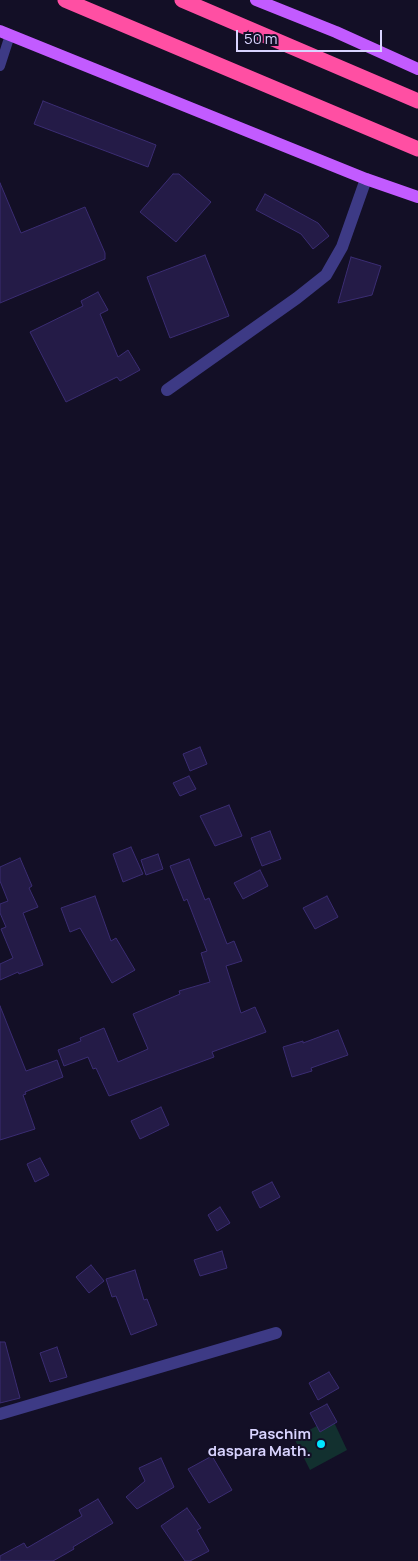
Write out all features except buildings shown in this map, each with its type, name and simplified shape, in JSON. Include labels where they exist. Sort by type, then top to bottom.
[{"type":"highway","points":[[65,0],[418,149]]},
{"type":"highway","points":[[182,0],[418,101]]},
{"type":"main road","points":[[256,0],[336,32],[418,69]]},
{"type":"main road","points":[[5,33],[366,179],[418,197]]},
{"type":"street","points":[[167,390],[297,298],[326,275],[342,246],[366,179]]},
{"type":"street","points":[[0,1414],[276,1333]]},
{"type":"lane","points":[[0,66],[5,33]]},
{"type":"green space","name":"Paschim daspara Math.","points":[[332,1418],[347,1450],[310,1470],[294,1438]]},
{"type":"place","name":"Paschim daspara Math.","points":[[321,1444]]}]
